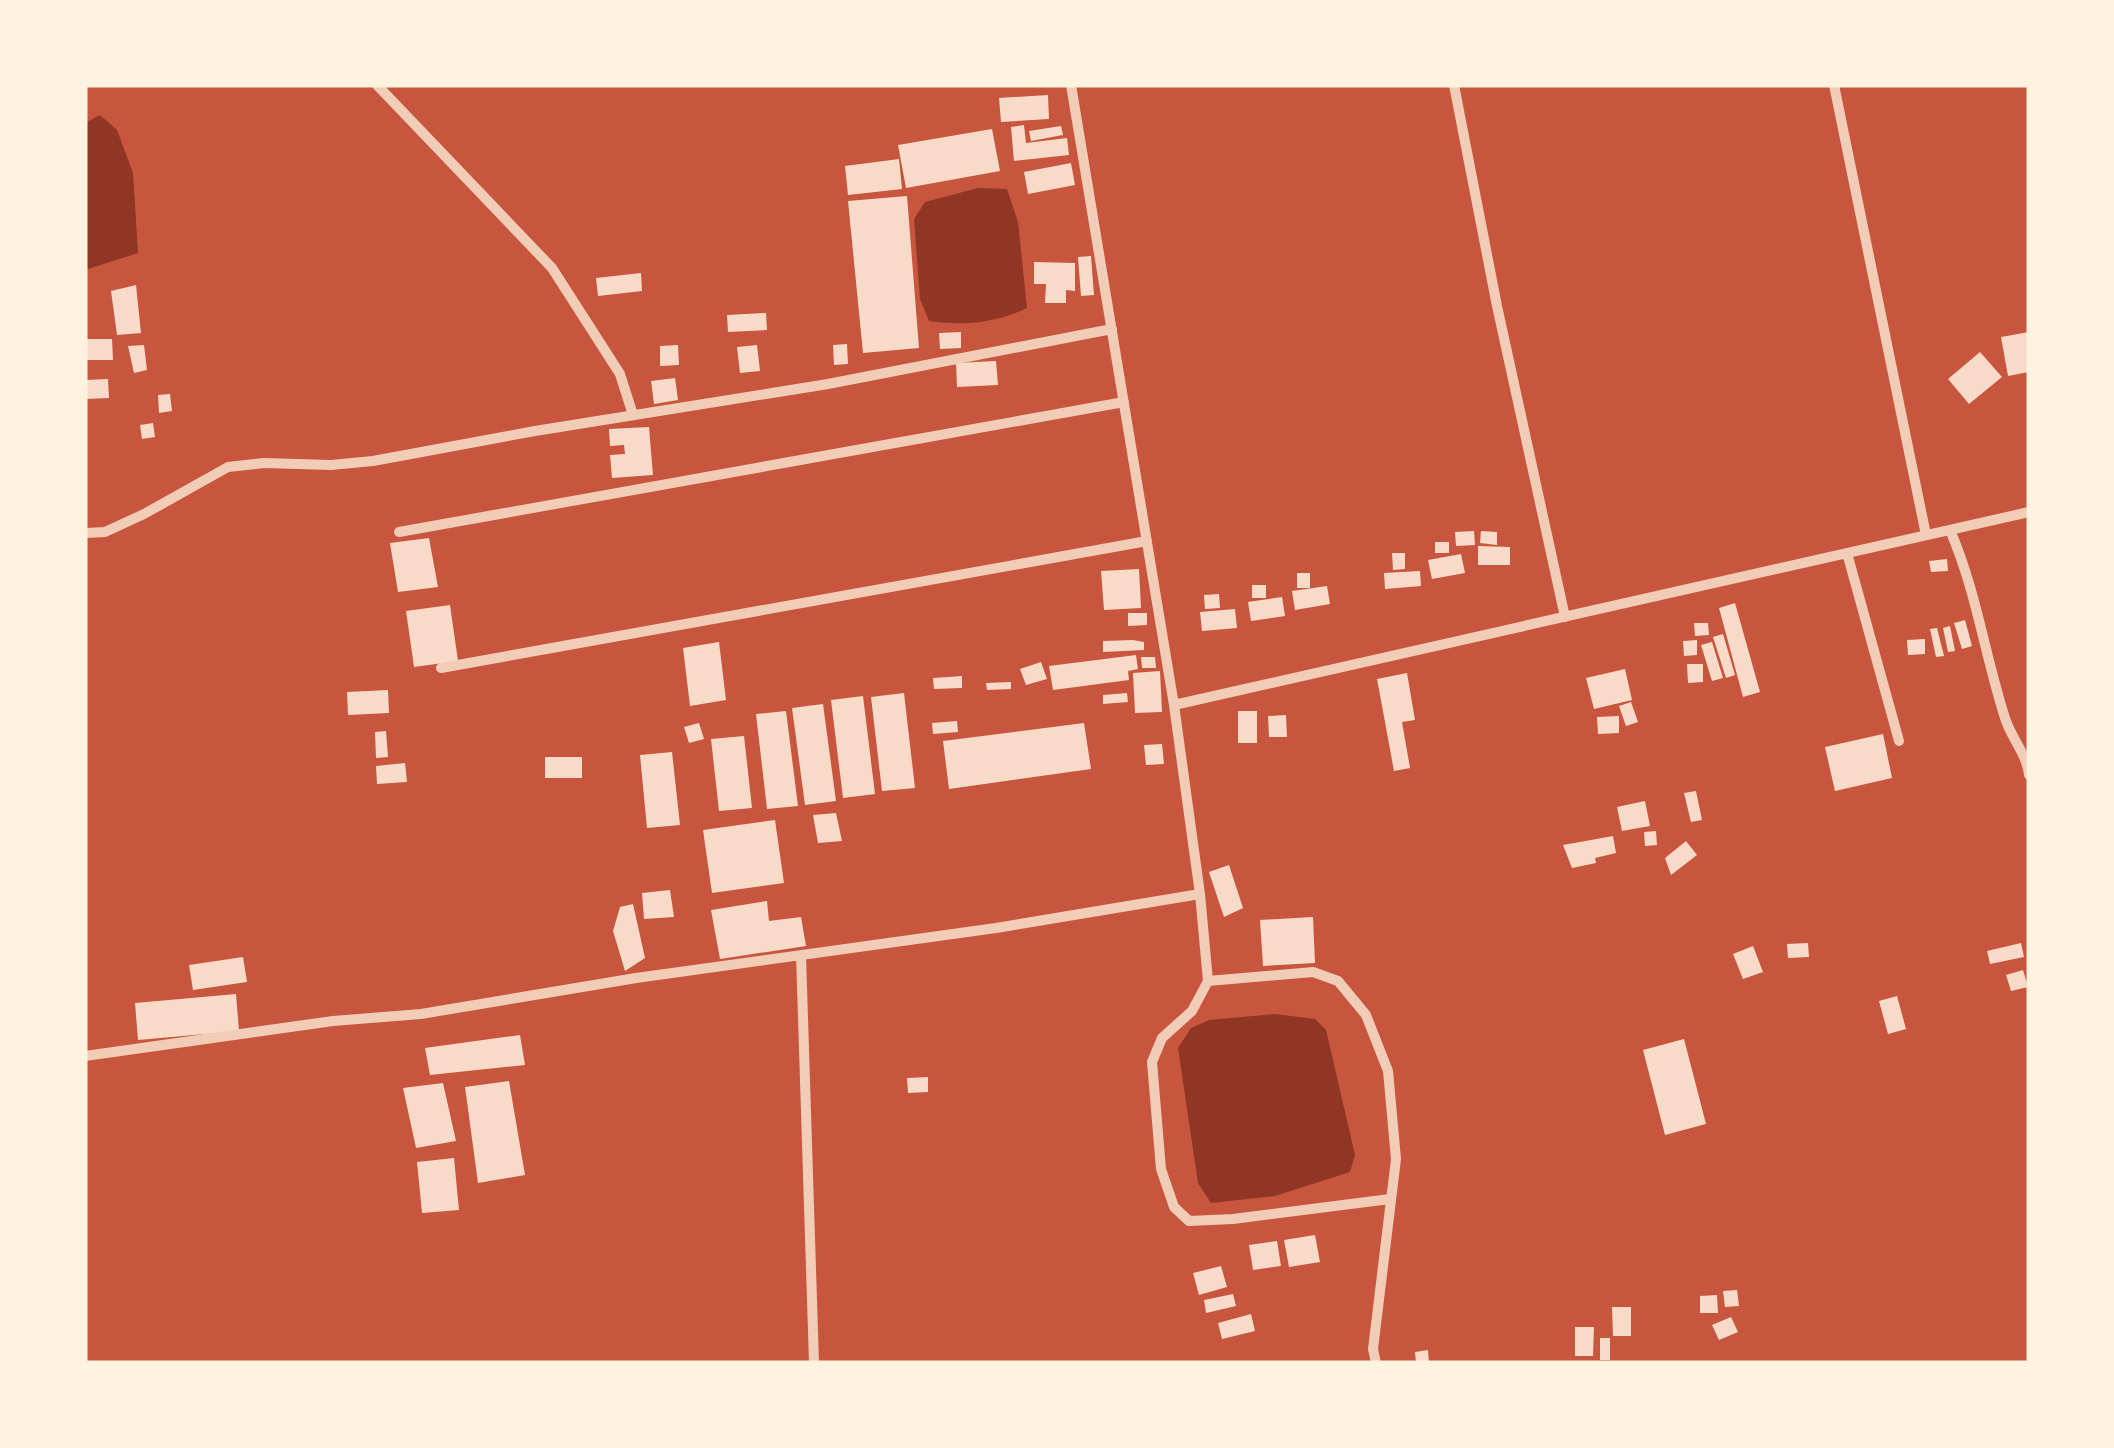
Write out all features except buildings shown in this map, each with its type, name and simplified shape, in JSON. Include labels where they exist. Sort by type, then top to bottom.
[{"type":"street","points":[[376,85],[552,268],[620,374],[633,415]]},
{"type":"street","points":[[1071,85],[1174,705],[1208,981],[1192,1011],[1162,1038],[1152,1062],[1162,1169],[1174,1207],[1190,1221],[1390,1199]]},
{"type":"street","points":[[1454,85],[1497,306],[1565,617]]},
{"type":"street","points":[[1834,85],[1926,535]]},
{"type":"street","points":[[85,534],[105,532],[144,514],[228,467],[373,461],[828,384],[1112,329]]},
{"type":"street","points":[[399,532],[1124,402]]},
{"type":"street","points":[[1174,705],[2029,512]]},
{"type":"street","points":[[1950,530],[1963,561],[2010,735],[2028,765],[2029,775]]},
{"type":"street","points":[[441,668],[1147,541]]},
{"type":"street","points":[[1847,553],[1900,742]]},
{"type":"street","points":[[85,1056],[333,1022],[422,1014],[1200,894]]},
{"type":"street","points":[[801,955],[814,1363]]},
{"type":"street","points":[[1208,981],[1313,972],[1338,980],[1366,1015],[1388,1071],[1396,1160],[1372,1349],[1376,1363]]},
{"type":"shaded area","points":[[100,115],[117,130],[133,173],[138,253],[85,270],[85,123]]},
{"type":"shaded area","points":[[978,188],[1007,189],[1018,222],[1027,308],[979,322],[929,321],[920,299],[914,219],[925,202]]},
{"type":"shaded area","points":[[1275,1014],[1315,1019],[1326,1030],[1355,1155],[1350,1172],[1275,1196],[1211,1203],[1198,1183],[1178,1048],[1191,1028],[1209,1020]]}]
